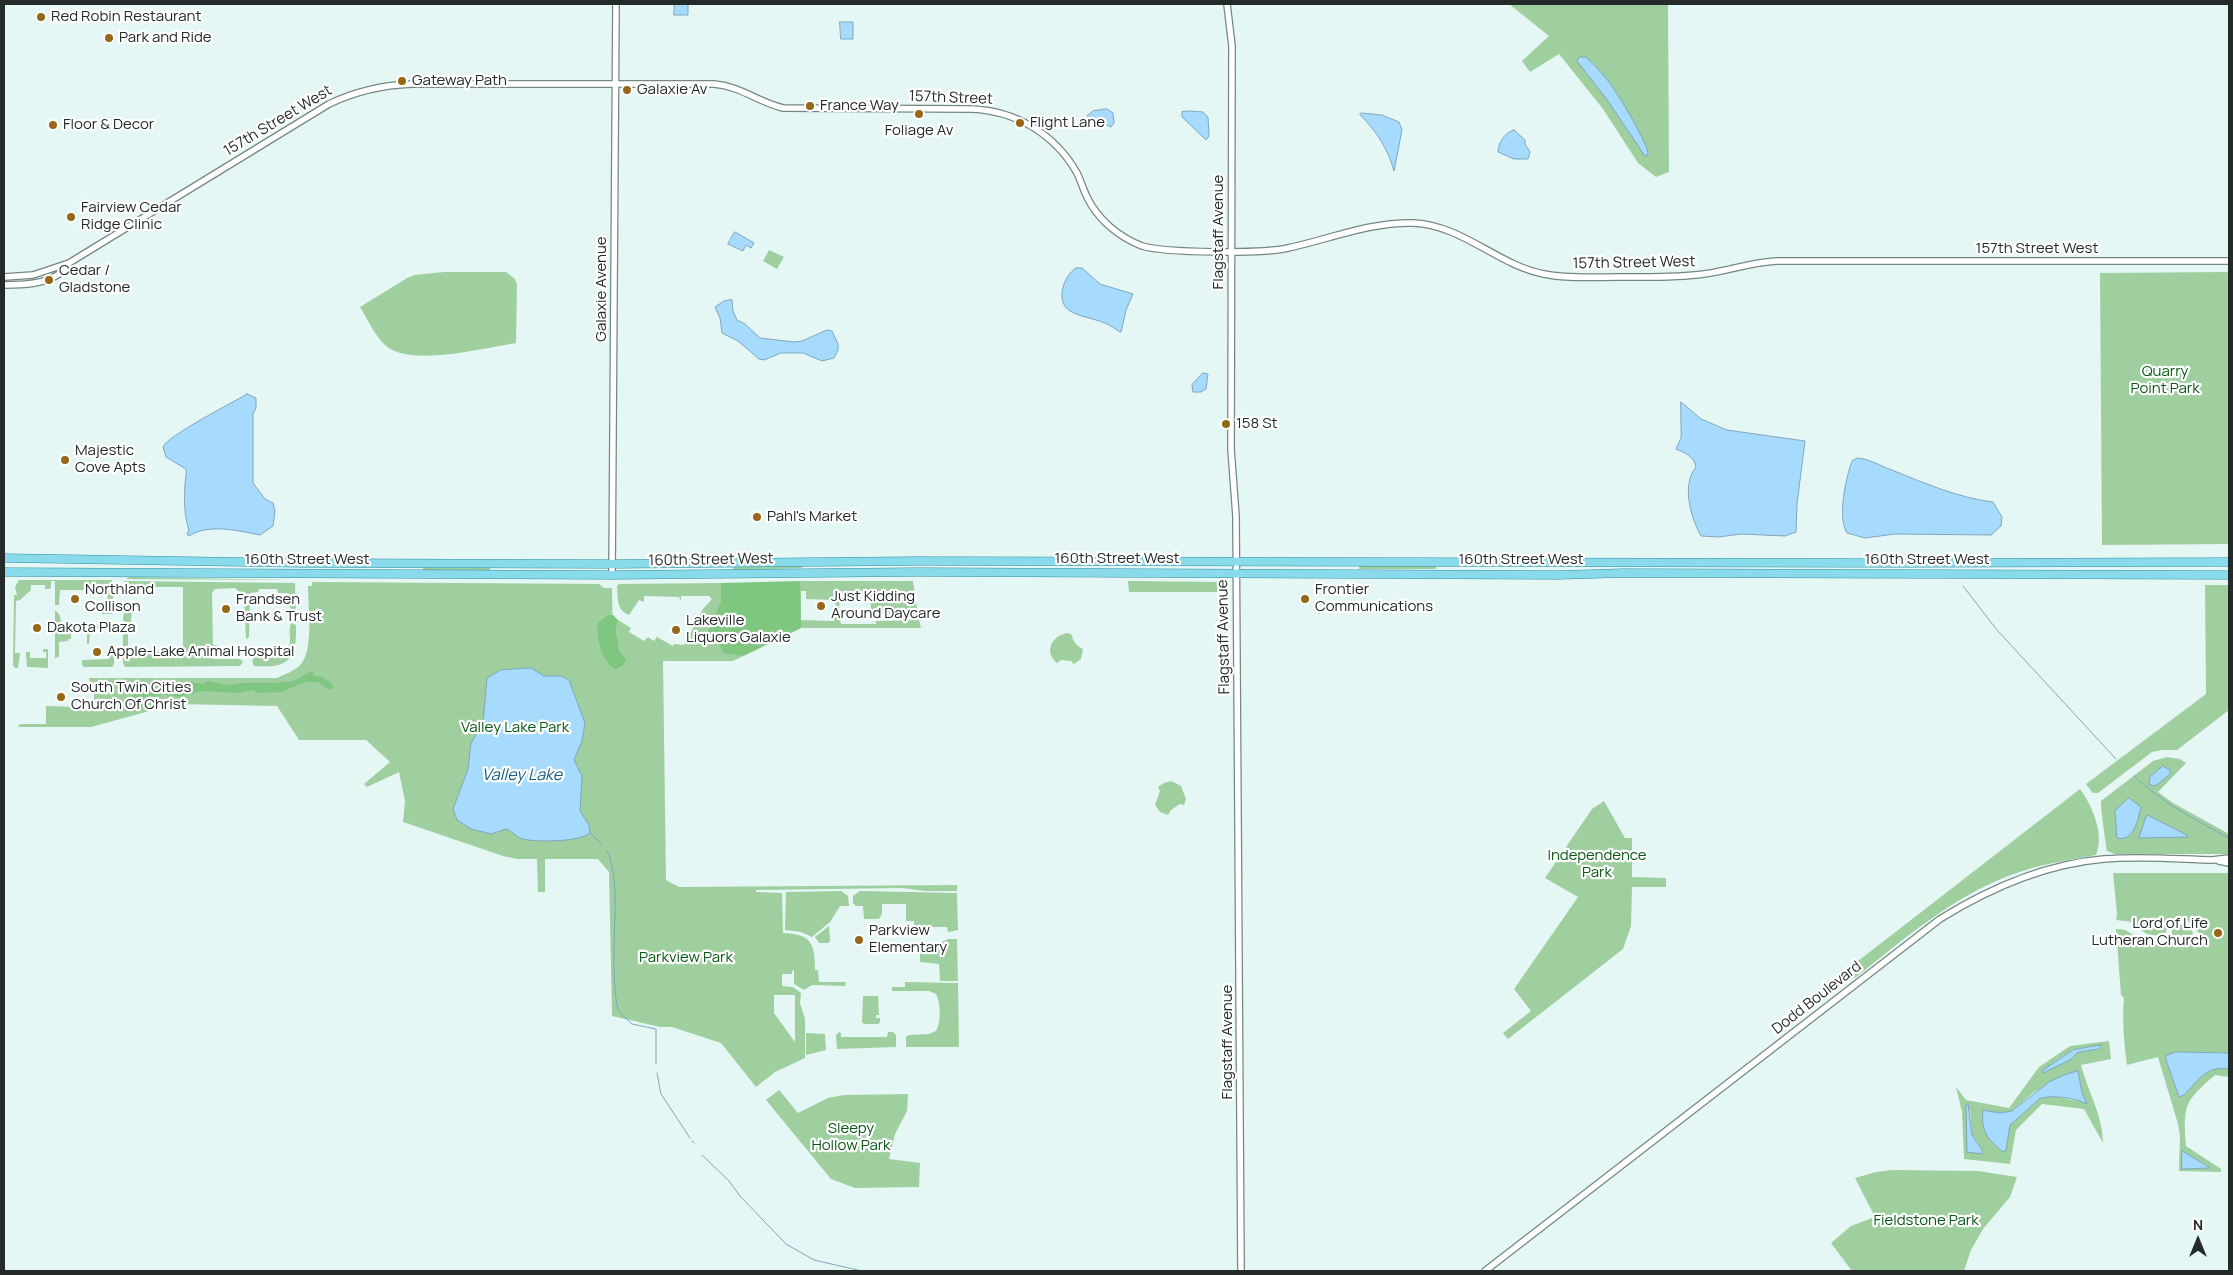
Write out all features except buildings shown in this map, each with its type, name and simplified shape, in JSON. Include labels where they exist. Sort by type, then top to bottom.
[{"type":"main road","name":"160th Street West","points":[[4,558],[302,563],[613,564],[836,561],[2229,562]]},
{"type":"main road","name":"160th Street West","points":[[4,572],[612,575],[790,572],[2229,575]]},
{"type":"street","name":"Galaxie Avenue","points":[[612,575],[616,4]]},
{"type":"street","name":"Flagstaff Avenue","points":[[1226,4],[1232,46],[1231,458],[1236,507],[1241,1271]]},
{"type":"street","name":"157th Street West","points":[[4,277],[34,275],[69,263],[316,111],[350,95],[380,86],[412,84],[615,85]]},
{"type":"street","name":"157th Street","points":[[615,85],[725,85],[745,91],[772,106],[788,109],[972,109],[1006,114],[1027,123],[1058,147],[1078,174],[1087,198],[1098,214],[1110,227],[1126,238],[1142,246],[1162,250],[1231,250]]},
{"type":"street","name":"157th Street West","points":[[1231,250],[1284,249],[1376,226],[1413,223],[1452,232],[1504,260],[1528,270],[1568,277],[1686,276],[1705,274],[1752,263],[1777,261],[2229,261]]},
{"type":"street","name":"157th Street West","points":[[4,285],[44,281],[65,271],[69,263]]},
{"type":"street","name":"Dodd Boulevard","points":[[1485,1271],[1940,919],[1964,904],[2023,877],[2051,868],[2086,862],[2135,858],[2212,860],[2229,858]]},
{"type":"street","name":"Dodd Boulevard","points":[[2212,860],[2229,863]]},
{"type":"green space","points":[[1509,4],[1668,4],[1669,172],[1656,177],[1638,163],[1603,109],[1559,54],[1530,72],[1522,61],[1549,36]]},
{"type":"green space","points":[[769,250],[784,257],[777,269],[763,261]]},
{"type":"green space","points":[[444,272],[506,272],[515,279],[517,285],[516,343],[467,352],[430,356],[397,352],[386,346],[375,333],[360,307],[407,278],[415,275]]},
{"type":"green space","name":"Quarry Point Park","points":[[2229,272],[2229,544],[2102,545],[2100,273]]},
{"type":"green space","points":[[801,565],[802,568],[733,570],[733,566]]},
{"type":"green space","points":[[1359,565],[1436,565],[1436,569],[1359,569]]},
{"type":"green space","points":[[423,566],[490,567],[490,571],[423,570]]},
{"type":"green space","points":[[129,577],[292,580],[126,579]]},
{"type":"green space","points":[[19,580],[112,580],[114,612],[112,614],[102,614],[102,611],[107,611],[108,585],[94,584],[83,590],[60,590],[59,605],[55,605],[55,581],[51,581],[50,589],[45,589],[45,585],[31,585],[31,590],[20,600],[16,601],[15,653],[20,653],[18,668],[15,668],[13,665],[14,595],[17,595],[15,587]]},
{"type":"green space","points":[[124,581],[295,583],[296,613],[290,614],[290,595],[288,593],[278,593],[277,589],[259,589],[258,592],[250,593],[249,637],[246,639],[244,596],[235,588],[215,589],[212,593],[213,645],[220,646],[220,648],[214,649],[213,659],[240,659],[243,662],[240,666],[125,667],[123,663],[123,632],[126,630],[128,632],[128,652],[183,651],[183,587],[132,587],[132,591],[128,591],[128,595],[125,597],[123,593]]},
{"type":"green space","name":"Valley Lake Park","points":[[800,581],[913,581],[918,615],[875,614],[871,610],[870,594],[840,594],[839,611],[836,613],[835,600],[806,599],[806,591],[801,591],[801,620],[834,621],[835,616],[839,617],[841,624],[876,624],[876,621],[919,620],[921,628],[801,628],[733,661],[663,661],[666,880],[679,887],[957,885],[957,891],[925,891],[902,888],[756,890],[756,892],[782,893],[783,933],[800,935],[809,942],[814,953],[815,970],[818,970],[819,982],[845,982],[846,984],[845,986],[812,985],[804,990],[794,984],[794,970],[792,974],[782,974],[782,986],[793,987],[801,993],[800,1003],[805,1019],[805,1058],[775,1072],[756,1087],[721,1043],[672,1027],[660,1027],[612,1016],[609,872],[598,859],[545,859],[545,892],[538,892],[537,859],[517,859],[503,856],[403,822],[405,801],[399,772],[367,787],[364,784],[390,762],[366,740],[299,740],[277,706],[175,704],[91,727],[18,727],[20,724],[46,724],[46,706],[77,707],[83,703],[94,704],[94,684],[90,683],[89,678],[277,678],[290,672],[301,664],[308,648],[308,586],[312,586],[312,582],[599,584],[604,588],[612,588],[613,651],[618,651],[616,630],[618,620],[631,628],[629,632],[644,641],[648,637],[654,641],[657,637],[673,646],[674,644],[684,645],[703,609],[712,599],[709,596],[681,596],[681,601],[679,597],[644,596],[644,602],[639,600],[629,615],[618,604],[617,586],[619,584],[721,583],[721,588],[800,587]],"holes":[[[774,995],[795,995],[795,1042],[774,1013]]]},
{"type":"green space","points":[[800,581],[801,628],[743,656],[723,653],[719,644],[715,644],[706,636],[721,602],[721,583]]},
{"type":"green space","points":[[1128,581],[1221,582],[1226,585],[1227,592],[1129,592]]},
{"type":"green space","points":[[2205,585],[2229,585],[2229,710],[2177,750],[2152,752],[2098,793],[2093,793],[2086,784],[2206,694]]},
{"type":"green space","points":[[125,604],[132,604],[131,622],[123,620]]},
{"type":"green space","points":[[55,610],[59,614],[62,624],[104,624],[105,621],[112,620],[114,631],[110,633],[110,629],[90,629],[89,644],[87,644],[87,628],[71,629],[71,639],[59,642],[59,657],[55,658]]},
{"type":"green space","points":[[608,615],[613,615],[618,620],[616,630],[619,651],[626,659],[622,666],[616,669],[607,662],[604,656],[597,629],[598,623]]},
{"type":"green space","points":[[291,623],[296,625],[296,636],[293,653],[289,659],[276,666],[254,666],[252,661],[256,655],[279,655],[287,651]]},
{"type":"green space","points":[[1068,633],[1072,635],[1076,644],[1083,649],[1081,659],[1074,664],[1071,661],[1061,660],[1057,663],[1051,654],[1051,645],[1062,634]]},
{"type":"green space","points":[[43,649],[48,649],[48,668],[27,667],[26,652],[30,652],[30,658],[46,658],[46,652],[43,652]]},
{"type":"green space","points":[[114,651],[114,664],[112,667],[84,667],[82,665],[82,660],[109,659],[108,652]]},
{"type":"green space","points":[[311,671],[314,673],[313,676],[323,677],[334,686],[332,689],[328,689],[318,682],[305,682],[281,692],[258,693],[252,690],[237,693],[202,691],[179,697],[162,694],[156,698],[151,695],[144,698],[143,706],[140,708],[131,701],[133,692],[146,688],[157,689],[159,687],[191,682],[203,684],[208,681],[228,685],[276,683],[294,681]]},
{"type":"green space","points":[[2167,757],[2180,759],[2186,763],[2158,792],[2173,803],[2229,834],[2229,854],[2115,854],[2107,851],[2101,801],[2153,761]]},
{"type":"green space","points":[[1171,781],[1181,786],[1186,799],[1184,805],[1180,804],[1171,810],[1168,815],[1160,812],[1155,805],[1160,791],[1158,787]]},
{"type":"green space","points":[[2080,789],[2089,803],[2096,820],[2099,838],[2096,855],[2032,868],[1989,884],[1929,920],[1855,978],[1848,979],[1840,975]]},
{"type":"green space","name":"Independence Park","points":[[1604,801],[1625,838],[1632,838],[1632,877],[1666,878],[1666,887],[1632,887],[1631,926],[1623,949],[1508,1039],[1503,1033],[1531,1011],[1514,989],[1578,897],[1545,878],[1592,809]]},
{"type":"green space","points":[[2113,873],[2229,873],[2229,1053],[2176,1052],[2166,1056],[2184,1095],[2199,1079],[2214,1069],[2229,1069],[2229,1077],[2215,1075],[2191,1099],[2185,1121],[2186,1146],[2221,1169],[2221,1172],[2179,1171],[2180,1136],[2178,1124],[2158,1057],[2127,1065],[2124,1040],[2124,998],[2121,995],[2116,929],[2126,930],[2150,942],[2152,945],[2156,945],[2158,942],[2165,942],[2167,945],[2171,945],[2173,942],[2180,942],[2182,945],[2194,942],[2196,945],[2201,945],[2201,935],[2186,919],[2171,922],[2165,935],[2150,935],[2133,922],[2116,920]],"holes":[[[2182,1151],[2209,1167],[2182,1169]]]},
{"type":"green space","points":[[841,891],[848,896],[849,906],[840,906],[830,922],[812,937],[801,932],[785,930],[786,892]]},
{"type":"green space","points":[[860,891],[957,893],[958,930],[948,932],[947,927],[914,927],[914,921],[906,921],[906,904],[882,904],[882,914],[879,919],[864,919],[863,906],[856,906],[853,903],[853,896]]},
{"type":"green space","points":[[2183,925],[2193,932],[2192,936],[2172,936],[2174,926]]},
{"type":"green space","points":[[829,926],[830,941],[828,943],[819,943],[815,937]]},
{"type":"green space","points":[[948,939],[957,939],[958,981],[940,981],[939,964],[920,962],[920,946],[930,946],[930,950],[944,947],[942,942]]},
{"type":"green space","points":[[905,982],[958,983],[959,1047],[906,1047],[906,1037],[909,1035],[929,1034],[936,1031],[940,1012],[936,994],[929,991],[892,991],[892,987],[905,987]]},
{"type":"green space","points":[[863,996],[878,996],[879,1015],[876,1015],[876,1018],[880,1018],[880,1022],[878,1024],[864,1024],[862,1022]]},
{"type":"green space","points":[[839,1032],[841,1037],[887,1037],[888,1032],[893,1032],[896,1035],[896,1047],[837,1049],[836,1035]]},
{"type":"green space","points":[[806,1033],[825,1034],[826,1050],[806,1055]]},
{"type":"green space","points":[[2109,1041],[2111,1059],[2081,1065],[2101,1124],[2103,1143],[2084,1109],[2042,1104],[2016,1130],[2010,1164],[1964,1159],[1962,1112],[1956,1087],[1966,1100],[2009,1108],[2039,1067],[2070,1046]],"holes":[[[2101,1045],[2099,1049],[2078,1052],[2070,1060],[2057,1060],[2073,1050]],[[2068,1074],[2079,1076],[2083,1102],[2052,1096],[2039,1099],[2010,1125],[2006,1150],[1983,1110],[2000,1113],[2012,1111],[2034,1092]],[[1970,1110],[1972,1135],[1982,1150],[1967,1152],[1968,1112]]]},
{"type":"green space","name":"Sleepy Hollow Park","points":[[779,1090],[798,1113],[828,1098],[844,1095],[908,1094],[907,1111],[895,1134],[889,1159],[920,1163],[919,1187],[855,1188],[831,1179],[766,1100]]},
{"type":"green space","name":"Fieldstone Park","points":[[1892,1170],[1978,1171],[2017,1177],[2010,1197],[1983,1229],[1971,1250],[1964,1271],[1852,1271],[1831,1243],[1851,1226],[1875,1217],[1855,1178]]},
{"type":"water","points":[[675,4],[688,4],[688,15],[674,15]]},
{"type":"water","points":[[840,22],[853,22],[853,39],[841,39]]},
{"type":"water","points":[[1580,57],[1586,57],[1609,83],[1623,103],[1643,140],[1648,155],[1645,156],[1608,101],[1577,61]]},
{"type":"water","points":[[1107,109],[1113,113],[1114,123],[1111,127],[1087,116],[1093,111]]},
{"type":"water","points":[[1182,112],[1203,112],[1208,117],[1209,136],[1206,140],[1182,117]]},
{"type":"water","points":[[1361,113],[1382,115],[1399,122],[1402,130],[1394,171],[1381,140],[1360,115]]},
{"type":"water","points":[[1514,130],[1525,140],[1525,144],[1530,152],[1528,159],[1514,159],[1498,152],[1503,138]]},
{"type":"water","points":[[735,232],[754,243],[751,248],[746,245],[743,251],[728,244]]},
{"type":"water","points":[[1076,268],[1082,268],[1100,284],[1133,294],[1126,310],[1121,332],[1106,324],[1070,311],[1065,307],[1062,289],[1067,277]]},
{"type":"water","points":[[732,300],[733,311],[737,320],[745,324],[760,338],[794,342],[802,341],[827,330],[832,331],[838,344],[838,350],[834,358],[822,361],[803,353],[781,353],[764,360],[759,359],[738,341],[722,333],[720,318],[715,307],[724,301]]},
{"type":"water","points":[[1203,373],[1208,374],[1206,389],[1201,392],[1193,392],[1192,385]]},
{"type":"water","points":[[247,394],[256,398],[256,408],[253,414],[253,483],[265,499],[273,503],[275,511],[273,526],[260,535],[234,530],[215,529],[197,532],[189,536],[187,534],[189,530],[185,508],[186,469],[166,457],[163,447],[187,428]]},
{"type":"water","points":[[1681,402],[1701,419],[1727,430],[1805,441],[1797,504],[1796,532],[1785,536],[1741,534],[1719,537],[1701,536],[1691,511],[1688,492],[1691,474],[1696,467],[1695,463],[1689,455],[1676,449],[1681,438]]},
{"type":"water","points":[[1858,458],[1871,461],[1955,494],[1993,502],[2002,517],[2001,526],[1991,535],[1895,534],[1865,538],[1847,533],[1843,518],[1844,497],[1852,461]]},
{"type":"water","name":"Valley Lake","points":[[531,668],[544,676],[561,676],[569,680],[585,723],[582,741],[574,760],[582,776],[580,811],[589,825],[590,833],[585,836],[567,840],[545,841],[526,840],[506,829],[491,834],[471,829],[457,820],[453,809],[468,769],[471,743],[483,723],[487,678],[501,670]]},
{"type":"water","points":[[2163,766],[2170,770],[2170,774],[2157,785],[2149,784],[2150,777]]},
{"type":"water","points":[[2129,798],[2141,807],[2138,818],[2134,829],[2128,837],[2117,838],[2115,811]]},
{"type":"water","points":[[2147,815],[2187,835],[2188,837],[2139,838]]},
{"type":"water","points":[[2101,1045],[2099,1049],[2078,1052],[2070,1060],[2043,1073],[2043,1070],[2073,1050]]},
{"type":"water","points":[[2176,1052],[2229,1053],[2229,1069],[2214,1069],[2199,1079],[2184,1095],[2179,1097],[2166,1060],[2166,1056]]},
{"type":"water","points":[[2078,1071],[2082,1093],[2087,1104],[2063,1097],[2039,1099],[2010,1125],[2006,1150],[2003,1152],[1989,1139],[1984,1129],[1983,1110],[2000,1113],[2012,1111],[2049,1082]]},
{"type":"water","points":[[1968,1104],[1972,1135],[1982,1150],[1982,1154],[1967,1152],[1966,1105]]},
{"type":"water","points":[[2182,1151],[2209,1167],[2209,1168],[2182,1169]]},
{"type":"waterway","points":[[1963,586],[1997,630],[2116,759]]},
{"type":"waterway","points":[[2134,776],[2168,803],[2229,838]]},
{"type":"waterway","points":[[590,833],[602,844]]},
{"type":"waterway","points":[[607,851],[612,866],[614,882],[614,975],[618,1011],[632,1024],[656,1029],[656,1064]]},
{"type":"waterway","points":[[657,1073],[661,1094],[690,1138]]},
{"type":"waterway","points":[[702,1155],[729,1181],[740,1196],[786,1244],[814,1260],[862,1271]]},
{"type":"place","name":"Red Robin Restaurant","points":[[41,17]]},
{"type":"place","name":"Park and Ride","points":[[109,38]]},
{"type":"place","name":"Gateway Path","points":[[402,81]]},
{"type":"place","name":"Galaxie Av","points":[[627,90]]},
{"type":"place","name":"France Way","points":[[810,106]]},
{"type":"place","name":"Foliage Av","points":[[919,114]]},
{"type":"place","name":"Flight Lane","points":[[1020,123]]},
{"type":"place","name":"Floor & Decor","points":[[53,125]]},
{"type":"place","name":"Fairview Cedar Ridge Clinic","points":[[71,217]]},
{"type":"place","name":"Cedar / Gladstone","points":[[49,280]]},
{"type":"place","name":"158 St","points":[[1226,424]]},
{"type":"place","name":"Majestic Cove Apts","points":[[65,460]]},
{"type":"place","name":"Pahl's Market","points":[[757,517]]},
{"type":"place","name":"Northland Collison","points":[[75,599]]},
{"type":"place","name":"Frontier Communications","points":[[1305,599]]},
{"type":"place","name":"Just Kidding Around Daycare","points":[[821,606]]},
{"type":"place","name":"Frandsen Bank & Trust","points":[[226,609]]},
{"type":"place","name":"Dakota Plaza","points":[[37,628]]},
{"type":"place","name":"Lakeville Liquors Galaxie","points":[[676,630]]},
{"type":"place","name":"Apple-Lake Animal Hospital","points":[[97,652]]},
{"type":"place","name":"South Twin Cities Church Of Christ","points":[[61,697]]},
{"type":"place","name":"Lord of Life Lutheran Church","points":[[2218,933]]},
{"type":"place","name":"Parkview Elementary","points":[[859,940]]},
{"type":"park label","name":"Parkview Park","points":[[686,958]]}]
